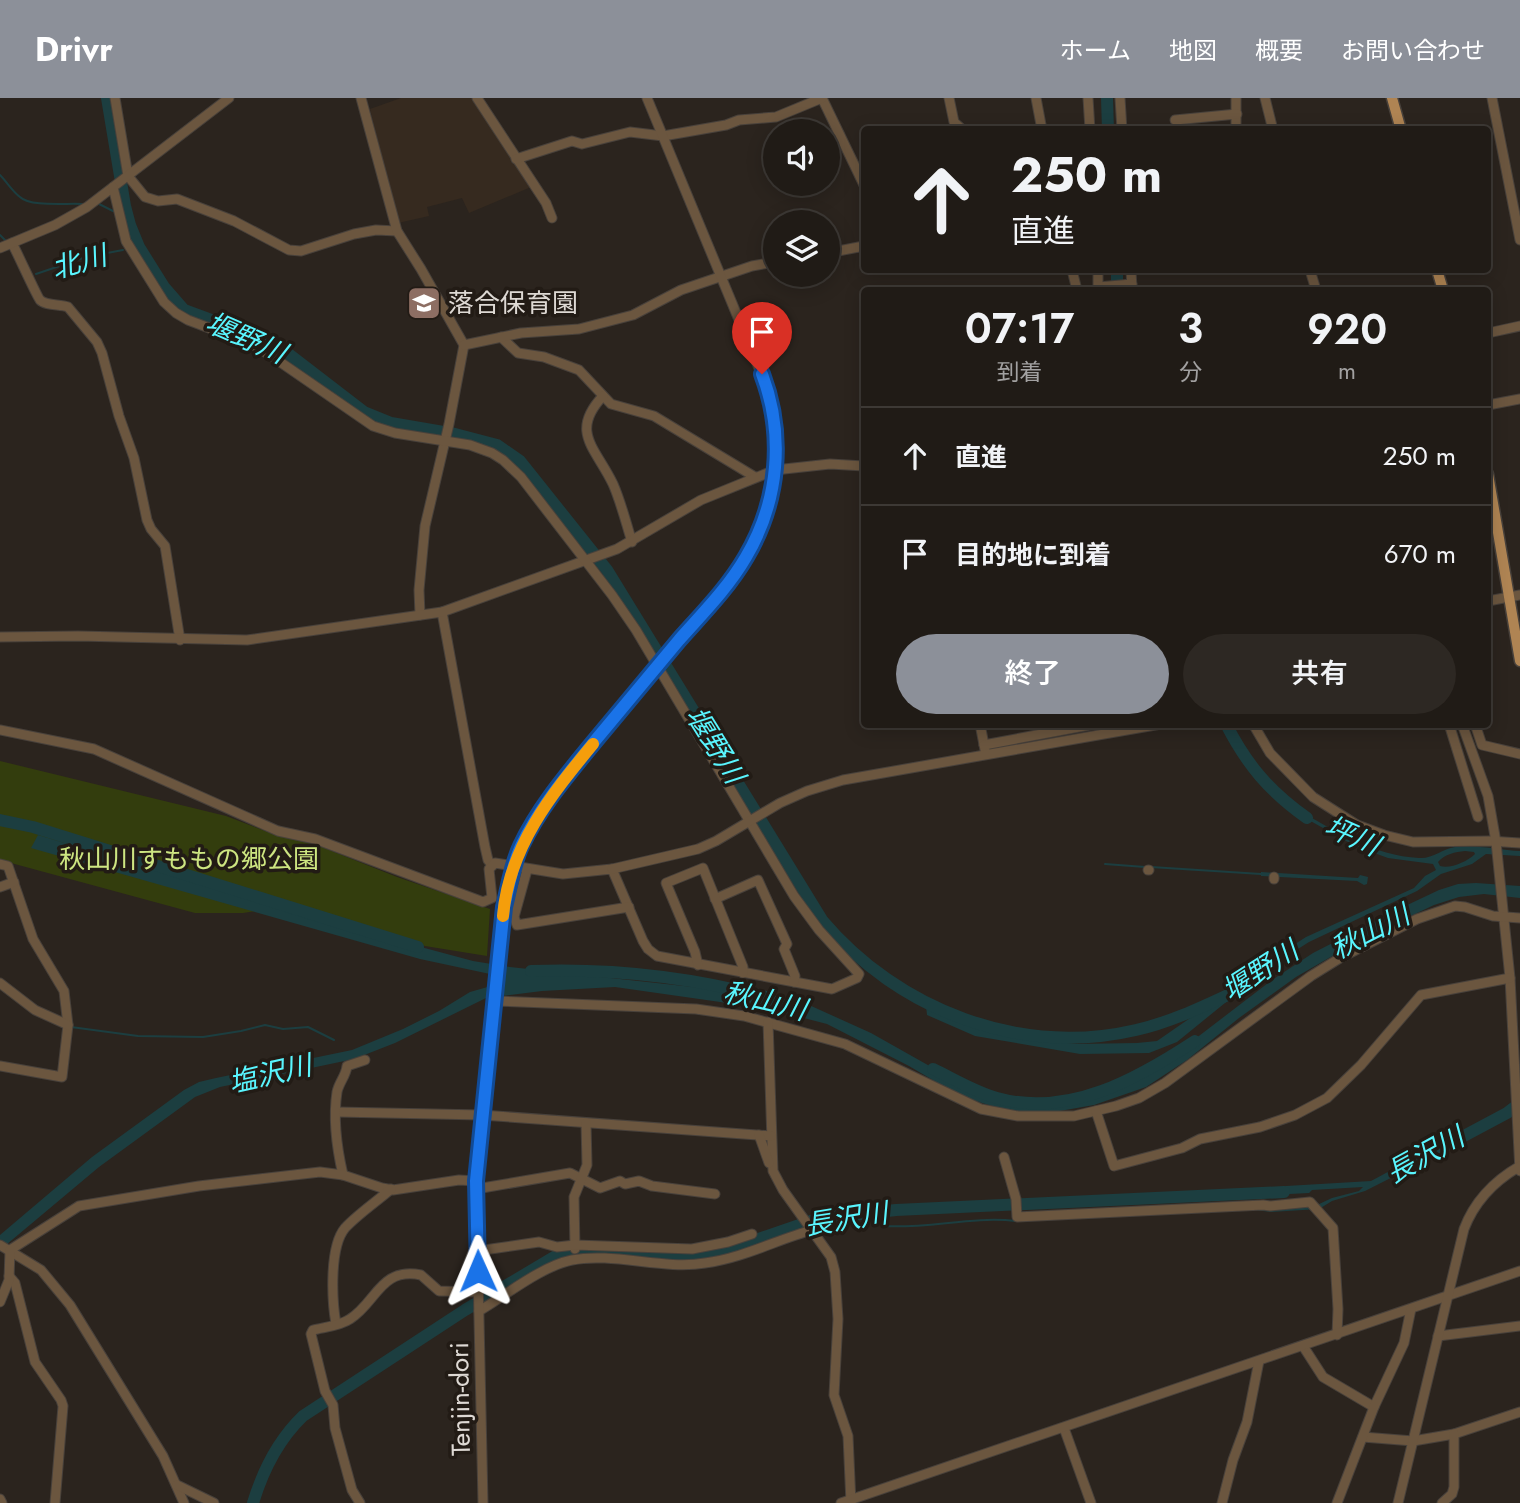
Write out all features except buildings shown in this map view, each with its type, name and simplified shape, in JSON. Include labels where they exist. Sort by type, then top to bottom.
[{"type":"main road","points":[[1392,98],[1400,126]]},
{"type":"main road","points":[[1491,500],[1515,596],[1520,661]]},
{"type":"street","points":[[115,98],[127,177],[145,197],[158,201],[177,199],[234,221],[289,250],[302,251],[376,230],[397,231]]},
{"type":"street","points":[[0,248],[55,225],[87,207],[229,98]]},
{"type":"street","points":[[361,98],[397,231],[464,345],[446,440],[423,535],[420,615]]},
{"type":"street","points":[[477,98],[552,218]]},
{"type":"street","name":"Tenjin-dori","points":[[483,1503],[476,1185],[504,907],[513,867],[520,847],[566,776],[746,558],[766,513],[775,470],[776,430],[768,390],[647,98]]},
{"type":"street","points":[[516,159],[572,141],[582,144],[630,132],[663,136],[726,125],[739,120],[776,117],[822,98],[861,179]]},
{"type":"street","points":[[949,98],[954,122],[958,126]]},
{"type":"street","points":[[1036,98],[1041,126]]},
{"type":"street","points":[[1088,98],[1090,126]]},
{"type":"street","points":[[1120,98],[1122,126]]},
{"type":"street","points":[[1236,98],[1236,126]]},
{"type":"street","points":[[1265,98],[1272,126]]},
{"type":"street","points":[[1492,98],[1515,191],[1520,240]]},
{"type":"street","points":[[1175,120],[1237,114]]},
{"type":"street","points":[[114,186],[126,241],[164,302],[176,313],[249,343],[270,355],[373,426],[395,433],[470,445],[503,460],[588,560],[636,630],[794,896],[819,930],[859,974],[857,978],[832,989],[657,956],[648,949],[612,869]]},
{"type":"street","points":[[12,243],[38,299],[68,307],[97,342],[118,416],[134,458],[147,520],[165,546],[180,640]]},
{"type":"street","points":[[840,251],[861,247]]},
{"type":"street","points":[[464,345],[550,330],[579,329],[633,315],[681,290],[763,263]]},
{"type":"street","points":[[1491,332],[1520,326]]},
{"type":"street","points":[[501,337],[518,353],[544,357],[579,370],[611,404],[654,416],[755,477]]},
{"type":"street","points":[[603,396],[589,414],[587,440],[613,484],[632,542]]},
{"type":"street","points":[[1491,404],[1520,399]]},
{"type":"street","points":[[0,637],[247,640],[442,612],[602,555],[632,542],[701,500],[775,470],[830,464],[861,466]]},
{"type":"street","points":[[1491,600],[1515,596]]},
{"type":"street","points":[[442,612],[485,847],[492,865]]},
{"type":"street","points":[[981,728],[985,750]]},
{"type":"street","points":[[0,730],[93,749],[278,831],[315,839],[483,902],[492,898],[489,869],[495,863],[562,874],[612,869],[698,849],[807,791],[843,780],[1073,730],[1102,728]]},
{"type":"street","points":[[1255,728],[1270,753],[1313,797],[1357,824],[1384,835],[1413,842],[1520,843]]},
{"type":"street","points":[[1451,728],[1462,751],[1478,817]]},
{"type":"street","points":[[1398,1503],[1464,1229],[1477,1202],[1492,1186],[1520,1168],[1510,978],[1496,842],[1488,796],[1463,728]]},
{"type":"street","points":[[1476,728],[1482,745],[1520,754]]},
{"type":"street","points":[[0,864],[8,866],[33,939],[64,991],[68,1024],[62,1077],[0,1066]]},
{"type":"street","points":[[698,965],[666,883],[703,868],[743,967],[743,973]]},
{"type":"street","points":[[527,870],[514,917],[517,925],[629,907]]},
{"type":"street","points":[[715,899],[758,880],[787,944],[784,949],[794,982]]},
{"type":"street","points":[[0,887],[14,882]]},
{"type":"street","points":[[495,1001],[696,1009],[768,1022],[845,1044],[981,1109],[1018,1116],[1074,1116],[1139,1098],[1165,1083],[1311,976],[1340,958],[1417,919],[1455,906],[1520,918]]},
{"type":"street","points":[[1096,1111],[1114,1166],[1182,1148],[1200,1139],[1260,1127],[1295,1115],[1327,1098],[1361,1065],[1421,995],[1510,978]]},
{"type":"street","points":[[0,983],[35,1010],[68,1024]]},
{"type":"street","points":[[768,1022],[773,1171]]},
{"type":"street","points":[[343,1175],[337,1145],[337,1090],[346,1073],[346,1066],[365,1060]]},
{"type":"street","points":[[337,1112],[482,1115],[771,1136]]},
{"type":"street","points":[[575,1259],[574,1197],[587,1165],[586,1123]]},
{"type":"street","points":[[759,1135],[783,1190],[831,1257],[835,1272],[838,1319],[834,1395],[846,1426],[851,1501]]},
{"type":"street","points":[[1004,1157],[1016,1199],[1017,1217],[1310,1202],[1333,1228],[1338,1309],[1336,1335]]},
{"type":"street","points":[[5,1248],[89,1203],[320,1171],[391,1189],[459,1181],[476,1185],[570,1173],[600,1188],[621,1181],[625,1184],[639,1181],[652,1186],[715,1194]]},
{"type":"street","points":[[336,1324],[333,1297],[338,1240],[344,1229],[391,1189]]},
{"type":"street","points":[[479,1311],[548,1269],[575,1259],[705,1264],[812,1229]]},
{"type":"street","points":[[478,1251],[539,1242],[557,1247],[575,1245],[692,1249],[752,1234]]},
{"type":"street","points":[[0,1302],[9,1276],[5,1248]]},
{"type":"street","points":[[5,1248],[41,1270],[70,1305],[163,1456],[184,1503]]},
{"type":"street","points":[[841,1503],[1520,1271]]},
{"type":"street","points":[[360,1503],[352,1490],[335,1428],[331,1402],[325,1391],[311,1334],[313,1330],[351,1319],[383,1284],[399,1275],[421,1275],[439,1291],[478,1294]]},
{"type":"street","points":[[9,1276],[15,1283],[35,1362],[63,1406],[55,1503]]},
{"type":"street","points":[[1337,1503],[1374,1407],[1404,1343],[1411,1309]]},
{"type":"street","points":[[1438,1336],[1520,1326]]},
{"type":"street","points":[[1303,1346],[1323,1377],[1374,1407]]},
{"type":"street","points":[[1222,1503],[1233,1460],[1247,1422],[1259,1361]]},
{"type":"street","points":[[1363,1437],[1413,1441],[1454,1434],[1520,1412]]},
{"type":"street","points":[[1064,1428],[1091,1503]]},
{"type":"street","points":[[1442,1503],[1452,1494],[1454,1487],[1454,1434]]},
{"type":"street","points":[[177,1485],[214,1503]]},
{"type":"shaded area","points":[[401,98],[474,98],[531,187],[469,213],[462,198],[427,207],[429,216],[398,223],[370,109]]},
{"type":"green space","name":"秋山川すももの郷公園","points":[[0,761],[226,816],[278,836],[314,844],[397,877],[490,909],[487,956],[425,946],[296,905],[243,913],[195,913],[0,860]]},
{"type":"water","points":[[1295,808],[1370,847],[1403,856],[1424,858],[1450,848],[1470,846],[1520,851],[1520,856],[1486,854],[1472,864],[1441,874],[1417,891],[1309,942],[1268,968],[1177,1042],[1149,1053],[1080,1054],[975,1036],[927,1015],[926,1005],[969,1024],[999,1033],[1047,1041],[1077,1044],[1157,1041],[1306,937],[1414,888],[1425,876],[1436,870],[1433,864],[1388,858],[1355,846],[1291,810]],"holes":[[[1474,852],[1468,860],[1453,866],[1440,866],[1438,862],[1454,853]]]},
{"type":"water","name":"塩沢川","points":[[38,835],[354,929],[473,961],[776,996],[809,1005],[871,1033],[981,1095],[1020,1106],[1053,1105],[1092,1099],[1148,1075],[1272,980],[1313,953],[1439,890],[1458,884],[1476,883],[1520,886],[1520,898],[1484,894],[1459,897],[1434,905],[1360,940],[1296,977],[1187,1060],[1146,1087],[1094,1105],[1054,1112],[1021,1114],[982,1103],[955,1093],[827,1024],[769,1009],[615,987],[542,991],[486,998],[395,1043],[354,1059],[220,1087],[195,1097],[99,1167],[0,1250],[0,1235],[92,1157],[184,1090],[199,1082],[352,1050],[403,1029],[470,992],[491,986],[490,974],[420,959],[31,848]]},
{"type":"water","points":[[1261,872],[1368,877],[1367,884],[1364,885],[1357,881],[1261,876]]},
{"type":"water","points":[[1457,1135],[1462,1142],[1365,1191],[1332,1201],[1319,1209],[1271,1212],[1271,1209],[1317,1205],[1359,1191],[1363,1187],[1270,1195],[1270,1191],[1286,1186],[1371,1181]]},
{"type":"waterway","name":"堰野川","points":[[107,98],[130,225],[139,247],[164,287],[184,310],[263,339],[286,352],[364,412],[391,423],[455,434],[497,445],[520,461],[607,570],[822,920],[853,952],[887,979],[924,1001],[964,1019],[1006,1031],[1049,1037],[1092,1037],[1136,1030],[1196,1010],[1230,994]]},
{"type":"waterway","name":"坪川","points":[[1107,98],[1108,126]]},
{"type":"waterway","points":[[0,175],[14,192],[25,200],[82,204]]},
{"type":"waterway","points":[[99,204],[113,211]]},
{"type":"waterway","name":"北川","points":[[0,235],[6,241]]},
{"type":"waterway","name":"北川","points":[[36,274],[86,257],[123,250]]},
{"type":"waterway","name":"坪川","points":[[1117,273],[1117,287]]},
{"type":"waterway","name":"坪川","points":[[1228,728],[1260,776],[1281,798],[1307,818]]},
{"type":"waterway","name":"秋山川","points":[[0,820],[33,827],[418,947]]},
{"type":"waterway","points":[[1105,864],[1145,867]]},
{"type":"waterway","points":[[1151,867],[1261,874]]},
{"type":"waterway","name":"秋山川","points":[[531,971],[649,975],[766,997]]},
{"type":"waterway","points":[[71,1027],[138,1036],[203,1037],[265,1025],[283,1029],[308,1027],[334,1040]]},
{"type":"waterway","name":"秋山川","points":[[933,1069],[997,1098],[1024,1103],[1050,1103],[1076,1099],[1126,1081],[1195,1041]]},
{"type":"waterway","name":"長沢川","points":[[1447,1145],[1507,1113],[1520,1103]]},
{"type":"waterway","name":"長沢川","points":[[253,1503],[272,1456],[303,1416],[465,1310],[561,1253],[584,1251],[701,1255],[732,1248],[817,1219],[896,1210],[1284,1192]]},
{"type":"waterway","points":[[1255,1209],[1271,1211]]},
{"type":"waterway","points":[[884,1226],[983,1220],[1016,1221]]},
{"type":"slow traffic","points":[[503,916],[520,847],[545,805],[593,744]]},
{"type":"place","name":"落合保育園","points":[[424,303]]},
{"type":"route","points":[[478,1271],[476,1181],[504,907],[513,867],[520,847],[566,776],[746,558],[769,503],[775,470],[776,430],[762,374]]}]
